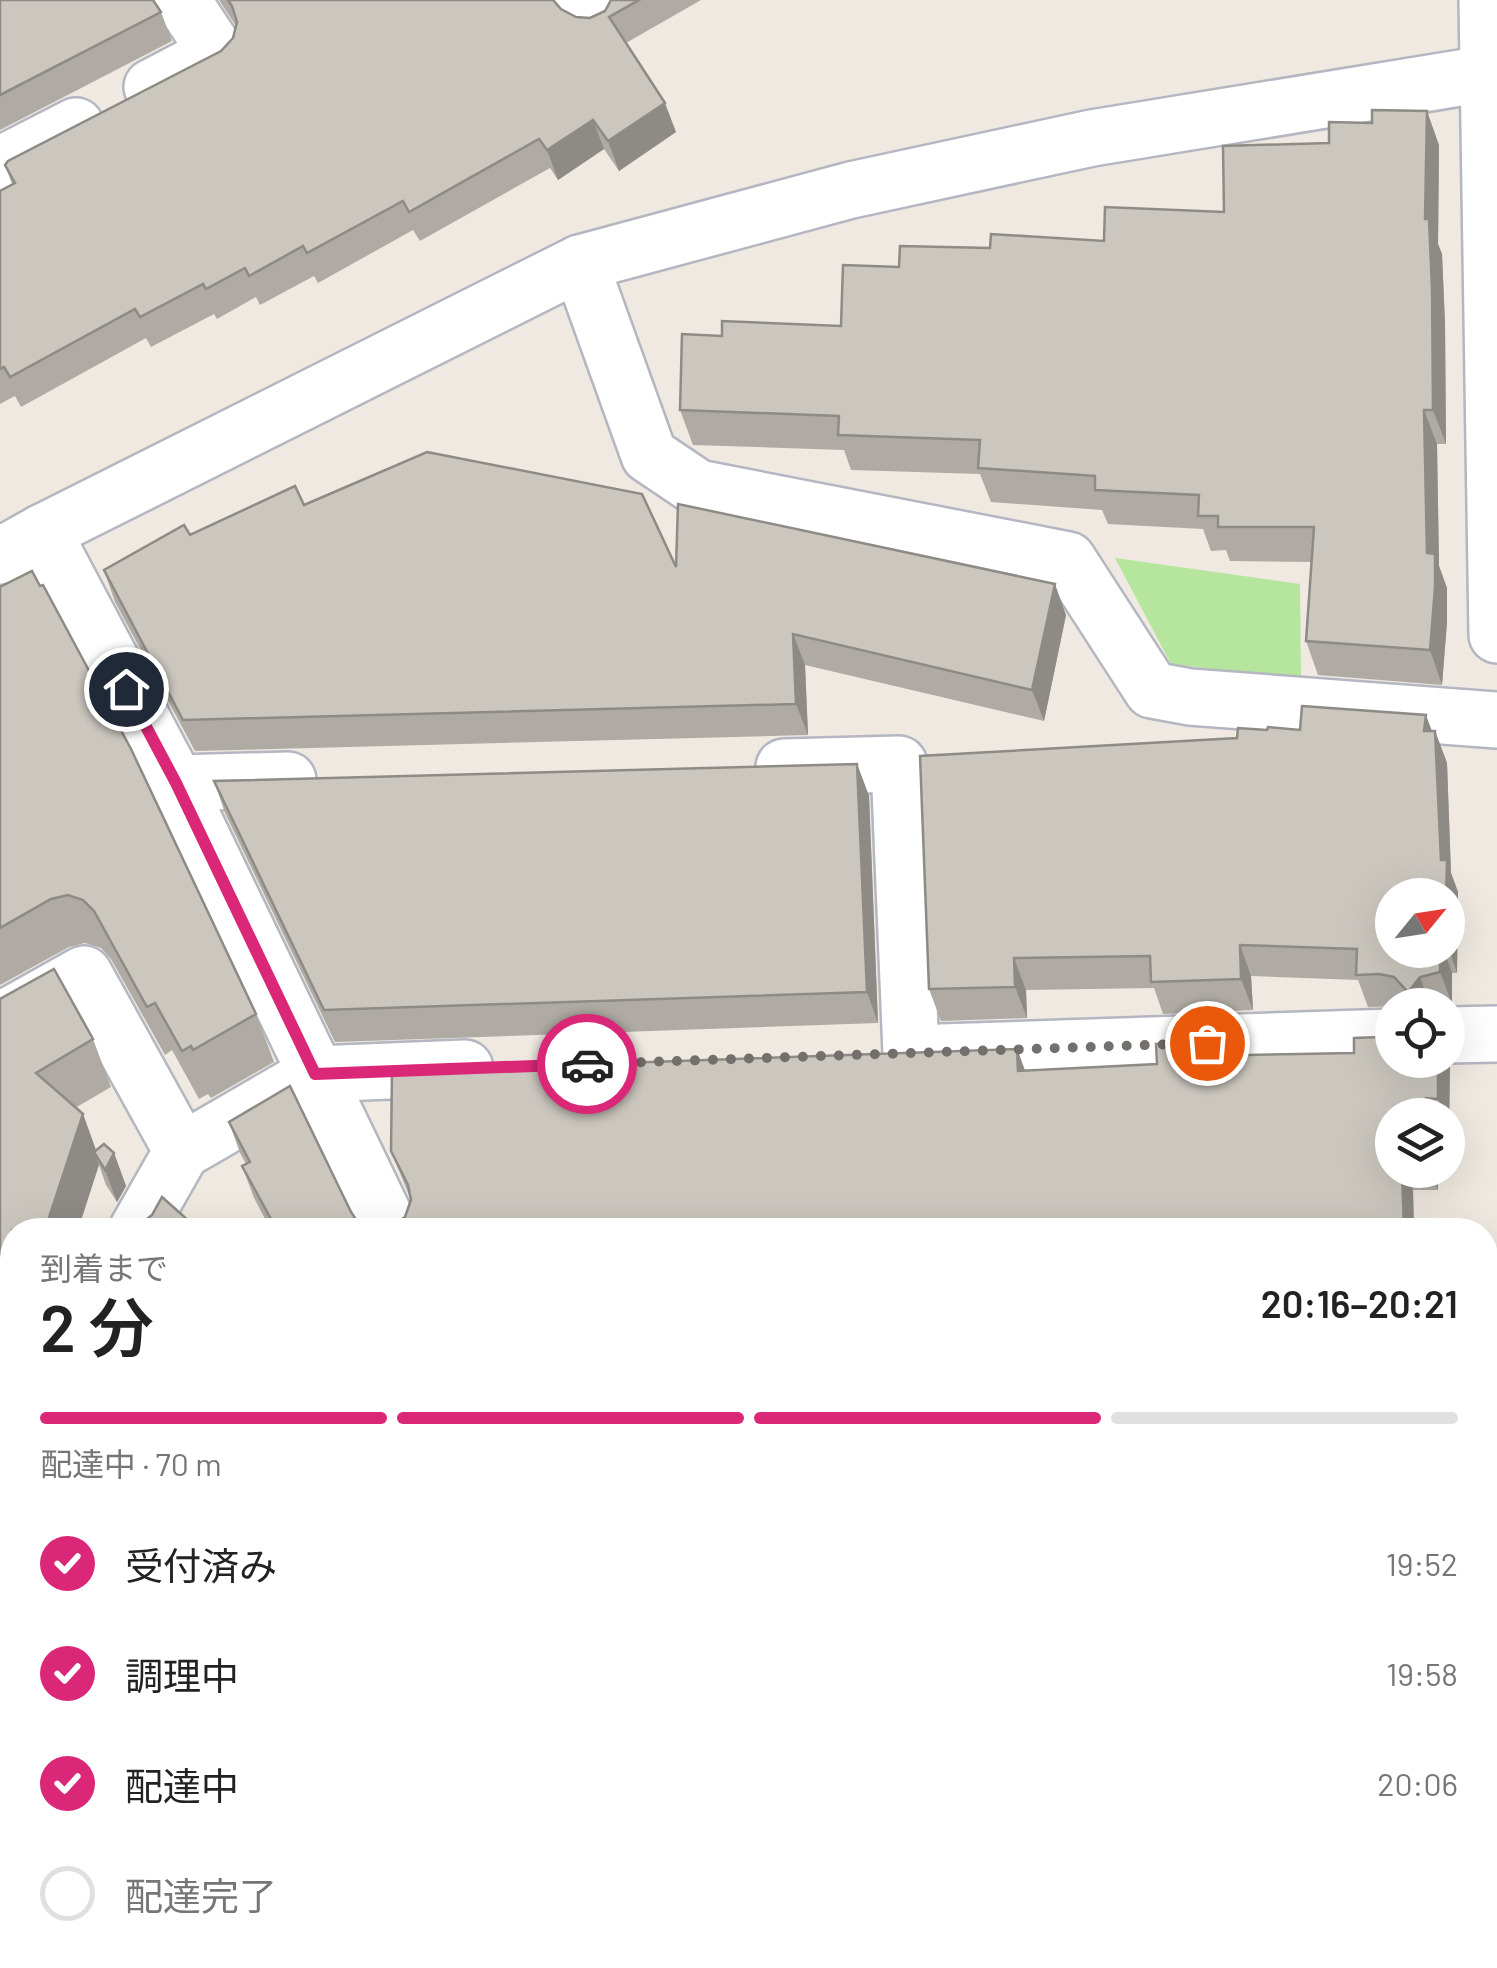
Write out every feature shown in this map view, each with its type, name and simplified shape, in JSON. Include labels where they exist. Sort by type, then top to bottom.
[{"type":"street","points":[[0,165],[217,53],[182,0]]},
{"type":"street","points":[[1487,0],[1492,72],[1497,635]]},
{"type":"street","points":[[385,1218],[176,783],[22,544],[580,263],[852,190],[1092,138],[1492,72]]},
{"type":"street","points":[[580,263],[648,455],[698,488],[1068,560],[1152,690],[1190,697],[1497,720]]},
{"type":"street","points":[[743,768],[900,764],[891,1054],[1375,1038]]},
{"type":"street","points":[[176,783],[332,779]]},
{"type":"street","points":[[0,1021],[84,974],[182,1150]]},
{"type":"street","points":[[1465,1035],[1497,1034]]},
{"type":"street","points":[[145,1218],[182,1150],[315,1074],[514,1067]]},
{"type":"green space","points":[[1115,558],[1300,584],[1301,679],[1171,664]]},
{"type":"building","points":[[0,0],[153,0],[161,12],[0,95]]},
{"type":"building","points":[[228,0],[553,0],[576,17],[590,18],[605,11],[611,0],[639,0],[609,17],[665,103],[608,141],[593,120],[547,150],[539,139],[409,212],[403,201],[307,253],[303,246],[249,276],[245,268],[206,289],[203,284],[140,317],[135,309],[10,377],[4,367],[0,369],[0,191],[15,183],[5,165],[221,51],[233,38],[237,22]]},
{"type":"building","points":[[1372,110],[1427,111],[1425,219],[1429,219],[1432,289],[1433,410],[1424,410],[1427,553],[1435,554],[1430,650],[1306,641],[1314,527],[1218,527],[1218,516],[1198,516],[1199,495],[1095,490],[1095,476],[978,468],[980,440],[838,435],[839,416],[680,410],[682,334],[722,336],[722,321],[841,326],[843,265],[899,267],[900,246],[990,248],[991,234],[1104,241],[1105,207],[1224,212],[1223,146],[1329,143],[1329,122],[1372,123]]},
{"type":"building","points":[[427,452],[642,494],[676,567],[678,504],[1055,584],[1032,690],[793,634],[796,704],[183,720],[104,570],[184,525],[190,535],[295,486],[304,505]]},
{"type":"building","points":[[32,571],[131,749],[256,1014],[193,1050],[191,1046],[182,1051],[155,1003],[147,1007],[94,911],[83,900],[68,895],[51,899],[0,928],[0,587]]},
{"type":"building","points":[[1302,706],[1426,715],[1424,731],[1435,731],[1441,860],[1447,860],[1446,878],[1375,878],[1375,968],[1440,968],[1440,972],[1420,977],[1411,988],[1404,988],[1394,977],[1356,975],[1357,949],[1240,945],[1241,979],[1151,982],[1150,956],[1014,958],[1015,987],[929,989],[920,756],[1237,738],[1238,728],[1300,730]]},
{"type":"building","points":[[857,764],[867,992],[324,1010],[214,781]]},
{"type":"building","points":[[54,969],[93,1039],[36,1073],[83,1114],[49,1218],[0,1218],[0,999]]},
{"type":"building","points":[[1375,1037],[1375,1078],[1438,1078],[1438,1098],[1375,1098],[1375,1188],[1403,1188],[1404,1218],[404,1218],[411,1200],[391,1151],[392,1071],[1017,1049],[1018,1071],[1157,1064],[1156,1044],[1244,1041],[1245,1055],[1354,1053],[1354,1038]]},
{"type":"building","points":[[290,1086],[355,1218],[270,1218],[242,1166],[250,1162],[229,1122]]},
{"type":"building","points":[[104,1144],[114,1153],[105,1170],[94,1152]]},
{"type":"building","points":[[162,1197],[186,1218],[148,1218]]},
{"type":"way so far","points":[[587,1064],[1207,1043]]},
{"type":"route","points":[[126,689],[176,783],[315,1074],[587,1064]]}]
